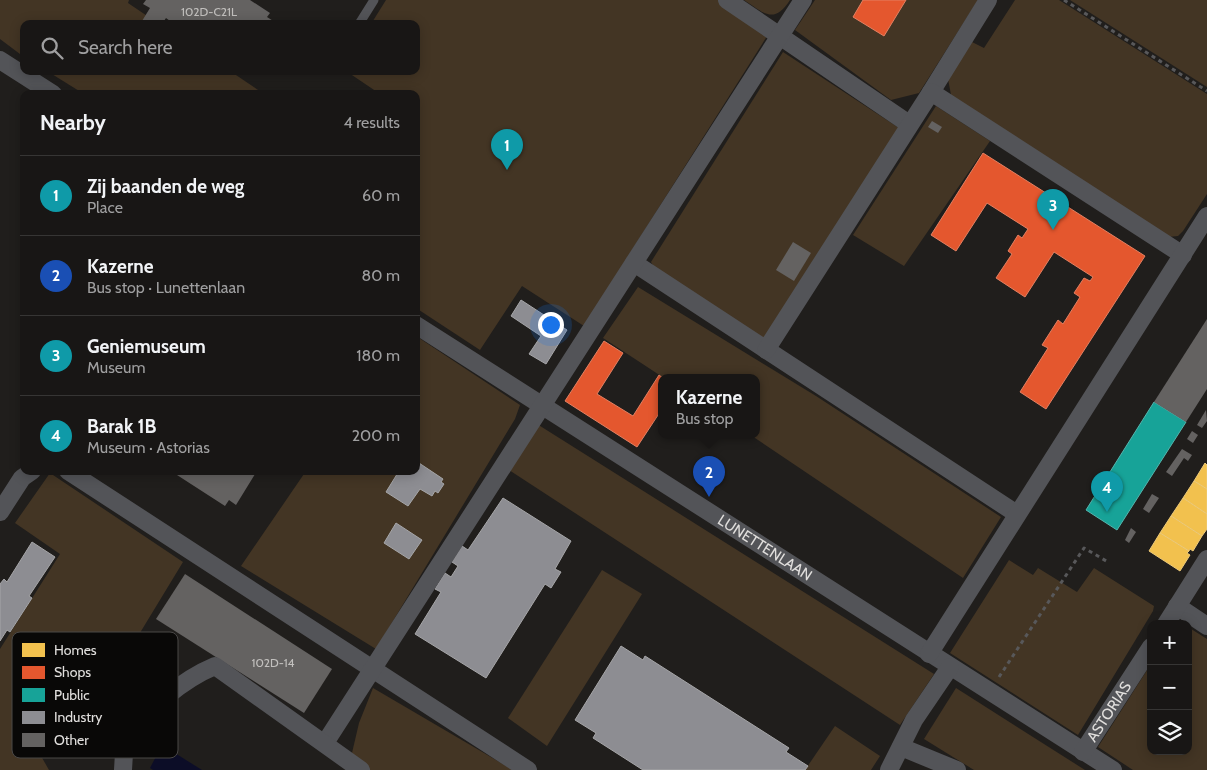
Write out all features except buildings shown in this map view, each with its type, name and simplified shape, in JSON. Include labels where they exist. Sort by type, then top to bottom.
[{"type":"street","points":[[727,0],[909,124]]},
{"type":"street","points":[[325,743],[803,0]]},
{"type":"street","points":[[766,350],[988,0]]},
{"type":"street","points":[[0,60],[20,73]]},
{"type":"street","points":[[23,75],[47,90]]},
{"type":"street","points":[[931,92],[1182,255]]},
{"type":"street","points":[[929,654],[1207,216]]},
{"type":"street","points":[[634,263],[1018,514]]},
{"type":"street","name":"LUNETTENLAAN","points":[[420,328],[1113,770]]},
{"type":"street","points":[[0,512],[22,478],[26,475]]},
{"type":"street","points":[[74,475],[528,770]]},
{"type":"street","points":[[1168,620],[1207,559]]},
{"type":"street","points":[[1177,606],[1207,626]]},
{"type":"street","name":"ASTORIAS","points":[[1084,752],[1147,653]]},
{"type":"street","points":[[178,688],[202,671],[215,666],[361,770]]},
{"type":"street","points":[[889,770],[914,720],[950,667]]},
{"type":"street","points":[[902,747],[957,770]]},
{"type":"lane","points":[[362,20],[374,0]]},
{"type":"path","points":[[1064,0],[1207,91]]},
{"type":"path","points":[[989,692],[1084,548],[1108,562]]},
{"type":"shaded area","points":[[0,0],[129,0],[128,3],[153,20],[20,20],[20,54],[0,39]]},
{"type":"shaded area","points":[[386,0],[719,0],[769,33],[584,326],[522,286],[480,350],[420,311],[420,90],[374,90],[352,75],[420,75],[420,20],[374,20]]},
{"type":"shaded area","points":[[744,0],[790,0],[779,12],[769,14]]},
{"type":"shaded area","points":[[815,0],[978,0],[919,93],[891,100],[795,30]]},
{"type":"shaded area","points":[[1015,0],[1059,0],[1207,94],[1207,194],[1178,236],[1168,237],[952,100],[948,79],[972,42],[984,48]]},
{"type":"shaded area","points":[[1070,0],[1207,0],[1207,87]]},
{"type":"shaded area","points":[[783,52],[899,128],[765,340],[655,269],[651,262]]},
{"type":"shaded area","points":[[53,75],[236,75],[258,90],[78,90]]},
{"type":"shaded area","points":[[936,106],[990,141],[904,266],[853,235]]},
{"type":"shaded area","points":[[638,287],[816,396],[1001,517],[963,578],[756,439],[760,439],[760,374],[658,374],[603,338]]},
{"type":"shaded area","points":[[420,339],[520,405],[515,419],[376,649],[241,566],[303,475],[420,475]]},
{"type":"shaded area","points":[[537,424],[934,674],[900,725],[509,470]]},
{"type":"shaded area","points":[[49,475],[53,475],[183,562],[140,632],[12,632],[12,758],[42,758],[49,770],[0,770],[0,649],[60,554],[15,523]]},
{"type":"shaded area","points":[[1009,560],[1033,575],[1038,568],[1077,592],[1094,568],[1154,606],[1153,611],[1078,735],[950,653]]},
{"type":"shaded area","points":[[602,570],[642,594],[547,746],[508,718]]},
{"type":"shaded area","points":[[1192,630],[1207,639],[1207,770],[1133,770],[1098,747],[1147,670],[1147,755],[1192,755]]},
{"type":"shaded area","points":[[373,688],[513,770],[364,770],[352,753],[359,723]]},
{"type":"shaded area","points":[[956,688],[1085,770],[974,770],[924,739]]},
{"type":"shaded area","points":[[835,726],[880,756],[871,770],[805,770]]},
{"type":"water","points":[[178,755],[202,770],[153,770],[150,768],[155,758],[178,758]]},
{"type":"place","name":"Zij baanden de weg","points":[[507,170]]},
{"type":"place","name":"Geniemuseum","points":[[1053,230]]},
{"type":"place","name":"Kazerne","points":[[709,497]]},
{"type":"place","name":"Barak 1B","points":[[1107,512]]}]
